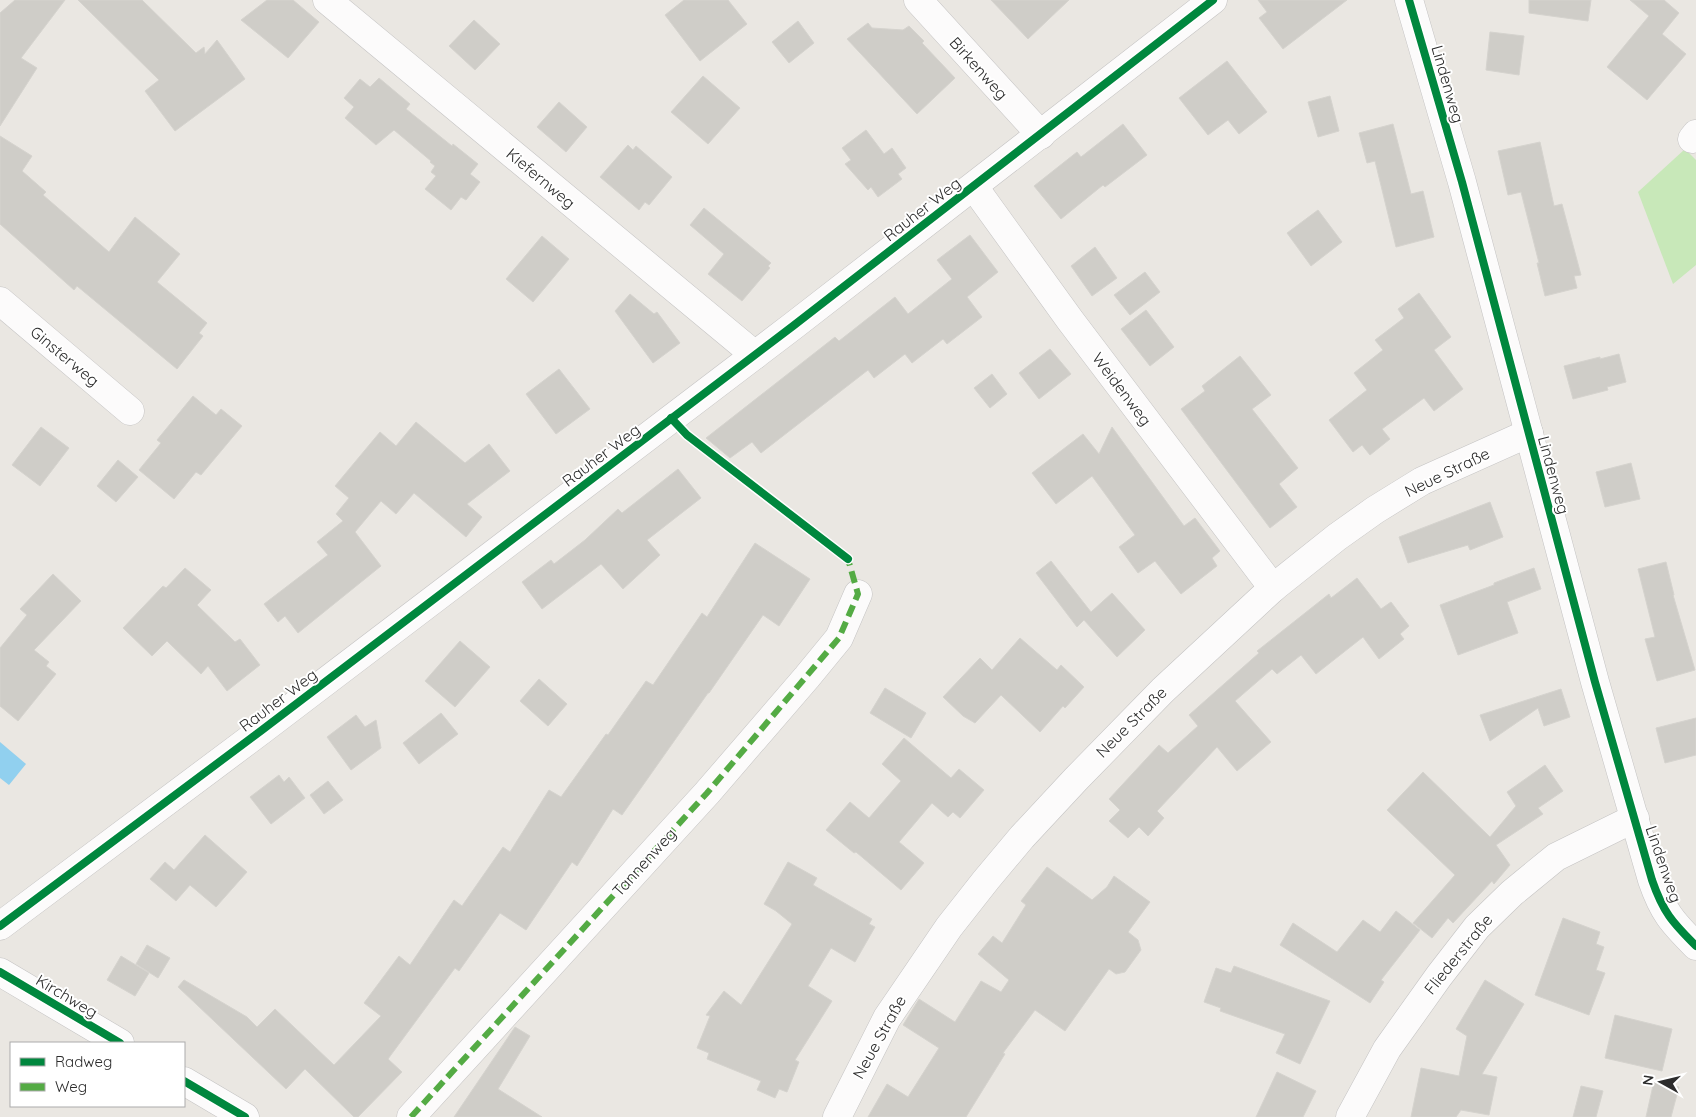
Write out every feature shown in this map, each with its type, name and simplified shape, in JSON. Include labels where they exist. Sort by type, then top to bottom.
[{"type":"street","name":"Kiefernweg","points":[[327,0],[755,355]]},
{"type":"street","name":"Birkenweg","points":[[918,0],[1041,135]]},
{"type":"street","name":"Rauher Weg","points":[[0,926],[755,355],[1214,0]]},
{"type":"street","name":"Lindenweg","points":[[1409,0],[1462,182],[1596,682],[1659,901],[1668,916],[1696,946]]},
{"type":"street","name":"Weidenweg","points":[[974,187],[1070,320],[1273,588]]},
{"type":"street","name":"Ginsterweg","points":[[0,301],[130,411]]},
{"type":"street","name":"Neue Straße","points":[[837,1117],[887,1018],[927,957],[986,880],[1069,786],[1162,690],[1273,588],[1337,537],[1422,481],[1529,433]]},
{"type":"street","name":"Tannenweg","points":[[411,1117],[707,793],[807,677],[839,638],[858,594]]},
{"type":"street","name":"Fliederstraße","points":[[1350,1117],[1387,1049],[1477,927],[1512,892],[1556,857],[1634,818]]},
{"type":"street","name":"Kirchweg","points":[[0,972],[118,1042]]},
{"type":"street","points":[[185,1082],[245,1117]]},
{"type":"green space","points":[[1685,149],[1696,160],[1696,265],[1673,284],[1638,192]]},
{"type":"water","points":[[0,742],[26,764],[9,785],[0,778]]},
{"type":"building","points":[[15,0],[65,0],[21,58],[37,68],[0,126],[0,13]]},
{"type":"building","points":[[78,0],[142,0],[196,53],[204,47],[205,54],[217,40],[245,79],[175,131],[145,91],[159,80]]},
{"type":"building","points":[[267,0],[293,0],[319,22],[288,58],[241,20]]},
{"type":"building","points":[[684,0],[728,0],[747,24],[700,61],[665,15]]},
{"type":"building","points":[[991,0],[1069,0],[1028,39]]},
{"type":"building","points":[[1258,0],[1347,0],[1283,49],[1259,18],[1267,12]]},
{"type":"building","points":[[1529,0],[1591,0],[1588,21],[1529,13]]},
{"type":"building","points":[[1630,0],[1664,0],[1679,13],[1662,34],[1686,54],[1647,100],[1607,67],[1649,16]]},
{"type":"building","points":[[474,20],[500,44],[475,70],[449,46]]},
{"type":"building","points":[[798,21],[814,43],[789,63],[772,42]]},
{"type":"building","points":[[868,23],[872,28],[903,30],[909,26],[924,41],[922,43],[955,78],[917,114],[847,39]]},
{"type":"building","points":[[1490,32],[1524,36],[1519,75],[1486,70]]},
{"type":"building","points":[[1227,61],[1267,112],[1239,134],[1228,120],[1208,135],[1179,98]]},
{"type":"building","points":[[703,76],[740,108],[708,144],[671,112]]},
{"type":"building","points":[[379,78],[410,104],[406,109],[478,164],[470,174],[480,182],[466,200],[461,197],[451,210],[425,189],[436,176],[431,172],[435,166],[431,161],[394,130],[376,145],[345,118],[354,107],[344,98],[360,79],[370,87]]},
{"type":"building","points":[[1330,96],[1339,131],[1318,137],[1308,102]]},
{"type":"building","points":[[559,102],[587,127],[566,152],[537,127]]},
{"type":"building","points":[[1123,124],[1147,155],[1105,187],[1103,185],[1061,219],[1034,186],[1077,152],[1081,157]]},
{"type":"building","points":[[1393,124],[1411,194],[1423,191],[1434,237],[1396,247],[1375,161],[1367,163],[1359,133]]},
{"type":"building","points":[[866,130],[884,154],[892,148],[906,168],[898,174],[902,179],[878,197],[871,187],[868,190],[845,164],[851,160],[842,148]]},
{"type":"building","points":[[0,136],[32,156],[22,171],[46,192],[43,195],[109,252],[135,217],[180,254],[157,282],[207,323],[199,333],[203,336],[177,369],[77,286],[74,290],[0,224]]},
{"type":"building","points":[[1540,142],[1554,206],[1562,204],[1581,275],[1574,276],[1577,288],[1545,296],[1537,263],[1539,263],[1521,192],[1508,195],[1498,151]]},
{"type":"building","points":[[628,145],[633,150],[636,146],[672,177],[649,205],[645,202],[639,210],[600,177]]},
{"type":"building","points":[[704,208],[771,263],[768,266],[770,268],[742,301],[708,274],[724,254],[690,225]]},
{"type":"building","points":[[1318,210],[1342,242],[1311,266],[1287,233]]},
{"type":"building","points":[[970,235],[998,272],[967,297],[982,317],[947,344],[943,339],[912,363],[905,354],[874,378],[868,370],[761,453],[752,442],[730,458],[706,438],[835,337],[839,341],[895,297],[908,314],[952,279],[937,260]]},
{"type":"building","points":[[542,236],[569,259],[533,302],[506,279]]},
{"type":"building","points":[[1095,247],[1117,278],[1092,296],[1071,266]]},
{"type":"building","points":[[1145,272],[1160,292],[1130,315],[1114,295]]},
{"type":"building","points":[[1419,293],[1451,337],[1434,350],[1463,389],[1434,411],[1424,398],[1382,429],[1390,439],[1370,455],[1362,445],[1353,452],[1329,420],[1367,390],[1354,373],[1383,350],[1375,340],[1404,318],[1398,309]]},
{"type":"building","points":[[630,294],[654,314],[657,312],[680,343],[653,363],[615,311]]},
{"type":"building","points":[[1146,310],[1174,347],[1150,366],[1121,329]]},
{"type":"building","points":[[1050,349],[1071,374],[1039,399],[1019,373]]},
{"type":"building","points":[[1619,354],[1626,382],[1607,387],[1608,390],[1573,399],[1564,366]]},
{"type":"building","points":[[1240,356],[1271,395],[1252,409],[1298,468],[1279,484],[1297,507],[1270,528],[1181,409],[1205,391],[1202,386]]},
{"type":"building","points":[[559,369],[590,409],[556,434],[526,394]]},
{"type":"building","points":[[992,374],[1007,394],[990,408],[974,388]]},
{"type":"building","points":[[193,396],[216,415],[221,409],[242,426],[201,475],[196,472],[174,499],[139,470],[161,443],[157,440]]},
{"type":"building","points":[[416,422],[465,463],[489,444],[510,471],[467,504],[482,517],[466,537],[414,493],[396,514],[381,501],[355,532],[381,566],[298,633],[285,616],[278,622],[264,604],[328,555],[317,542],[343,521],[336,514],[349,498],[335,486],[380,432],[396,446]]},
{"type":"building","points":[[41,427],[69,448],[40,486],[12,465]]},
{"type":"building","points":[[1112,427],[1184,526],[1195,518],[1220,551],[1212,558],[1217,566],[1181,594],[1155,561],[1138,573],[1119,547],[1135,535],[1092,476],[1056,504],[1032,473],[1083,434],[1099,454]]},
{"type":"building","points":[[118,460],[138,477],[116,502],[97,486]]},
{"type":"building","points":[[1631,463],[1640,499],[1605,507],[1596,472]]},
{"type":"building","points":[[678,469],[701,498],[647,540],[660,555],[623,589],[601,564],[542,609],[522,582],[551,560],[554,564],[585,540],[618,509],[622,513]]},
{"type":"building","points":[[1490,502],[1503,537],[1470,550],[1468,545],[1408,563],[1399,537]]},
{"type":"building","points":[[755,543],[810,579],[779,626],[763,615],[622,815],[613,809],[577,866],[572,862],[526,930],[500,913],[459,971],[455,968],[388,1059],[402,1072],[358,1117],[354,1117],[305,1069],[286,1089],[178,987],[184,980],[247,1017],[257,1027],[275,1009],[334,1065],[381,1016],[364,1003],[399,956],[410,965],[454,900],[462,906],[503,847],[510,852],[549,790],[561,797],[646,681],[653,685],[702,613],[707,617]]},
{"type":"building","points":[[1051,561],[1091,612],[1112,593],[1145,630],[1117,657],[1084,620],[1077,627],[1036,573]]},
{"type":"building","points":[[1666,562],[1673,595],[1695,670],[1657,681],[1645,639],[1655,637],[1638,569]]},
{"type":"building","points":[[185,568],[211,590],[197,605],[235,642],[240,639],[260,665],[227,691],[208,666],[201,674],[167,641],[152,656],[123,628],[163,586],[166,588]]},
{"type":"building","points":[[1534,568],[1541,589],[1507,602],[1518,633],[1458,655],[1440,605]]},
{"type":"building","points":[[53,574],[81,601],[34,650],[49,662],[46,666],[56,674],[18,721],[0,706],[0,648],[27,615],[20,609]]},
{"type":"building","points":[[1357,578],[1381,609],[1391,602],[1409,626],[1400,634],[1404,639],[1379,659],[1363,637],[1316,674],[1301,655],[1277,674],[1272,669],[1235,701],[1271,742],[1237,771],[1217,747],[1157,811],[1164,818],[1148,836],[1139,827],[1128,838],[1109,821],[1120,810],[1109,799],[1159,745],[1168,753],[1198,726],[1189,715],[1259,653],[1257,651],[1329,594],[1331,598]]},
{"type":"building","points":[[1020,638],[1057,670],[1061,665],[1084,687],[1065,708],[1063,706],[1040,732],[1001,695],[975,723],[963,716],[943,697],[980,658],[992,670]]},
{"type":"building","points":[[460,641],[490,667],[455,707],[425,681]]},
{"type":"building","points":[[539,679],[567,704],[548,726],[520,701]]},
{"type":"building","points":[[885,688],[926,713],[911,738],[870,713]]},
{"type":"building","points":[[1561,689],[1570,717],[1544,726],[1538,708],[1490,741],[1480,715]]},
{"type":"building","points":[[441,713],[458,734],[419,764],[403,743]]},
{"type":"building","points":[[356,715],[365,727],[376,720],[381,748],[351,770],[327,737]]},
{"type":"building","points":[[1696,718],[1696,755],[1665,763],[1656,728]]},
{"type":"building","points":[[904,738],[951,778],[959,769],[984,790],[960,818],[953,812],[948,817],[932,803],[899,842],[924,863],[901,890],[856,852],[854,853],[826,830],[850,802],[869,818],[901,781],[882,764]]},
{"type":"building","points":[[1545,765],[1563,791],[1538,808],[1543,814],[1496,845],[1510,865],[1494,884],[1492,881],[1453,923],[1448,918],[1432,938],[1413,923],[1455,875],[1387,810],[1423,772],[1490,837],[1516,806],[1507,792]]},
{"type":"building","points":[[279,775],[284,782],[289,777],[305,798],[271,824],[250,797]]},
{"type":"building","points":[[328,781],[343,800],[324,814],[310,795]]},
{"type":"building","points":[[205,835],[247,872],[216,907],[190,885],[176,901],[150,879],[165,862],[174,870]]},
{"type":"building","points":[[788,862],[817,878],[813,885],[872,919],[869,924],[875,927],[855,962],[831,948],[808,986],[832,1001],[795,1060],[799,1062],[787,1092],[779,1089],[775,1098],[757,1090],[761,1081],[707,1059],[709,1053],[697,1048],[710,1016],[706,1015],[724,991],[741,1005],[792,924],[764,904]]},
{"type":"building","points":[[1047,867],[1092,900],[1107,887],[1114,876],[1150,902],[1128,932],[1138,940],[1141,950],[1125,972],[1116,974],[1109,969],[1065,1031],[1035,1010],[1003,1053],[1005,1054],[966,1117],[868,1117],[887,1084],[908,1097],[939,1048],[903,1025],[919,999],[955,1022],[981,981],[1001,992],[1009,980],[978,954],[993,936],[1002,943],[1026,905],[1021,901]]},
{"type":"building","points":[[1396,911],[1420,930],[1381,980],[1384,982],[1370,1003],[1280,945],[1293,923],[1337,952],[1363,920],[1380,932]]},
{"type":"building","points":[[1563,918],[1600,932],[1596,944],[1604,947],[1596,970],[1605,973],[1589,1015],[1535,995]]},
{"type":"building","points":[[147,945],[170,958],[158,978],[136,964]]},
{"type":"building","points":[[121,956],[149,973],[135,996],[107,980]]},
{"type":"building","points":[[1234,966],[1330,1001],[1300,1064],[1276,1053],[1285,1034],[1220,1011],[1221,1008],[1204,1002],[1216,968],[1231,973]]},
{"type":"building","points":[[1485,980],[1524,1004],[1482,1074],[1497,1077],[1489,1115],[1461,1110],[1456,1117],[1411,1117],[1421,1068],[1459,1076],[1467,1036],[1456,1029]]},
{"type":"building","points":[[1615,1015],[1672,1029],[1662,1071],[1605,1058]]},
{"type":"building","points":[[515,1027],[530,1036],[498,1089],[542,1117],[454,1117]]},
{"type":"building","points":[[1277,1072],[1316,1091],[1303,1117],[1256,1117]]},
{"type":"building","points":[[1654,1081],[1679,1087],[1671,1117],[1646,1117]]},
{"type":"building","points":[[1581,1086],[1603,1091],[1596,1117],[1573,1117]]},
{"type":"marked path","points":[[411,1117],[707,793],[839,638],[858,594],[848,559],[845,557]]},
{"type":"cycle path","points":[[0,926],[262,730],[793,326],[1213,0]]},
{"type":"cycle path","points":[[1409,0],[1462,182],[1595,682],[1652,880],[1664,909],[1696,946]]},
{"type":"cycle path","points":[[671,418],[687,435],[848,559]]},
{"type":"cycle path","points":[[0,972],[118,1042]]},
{"type":"cycle path","points":[[185,1082],[245,1117]]}]
